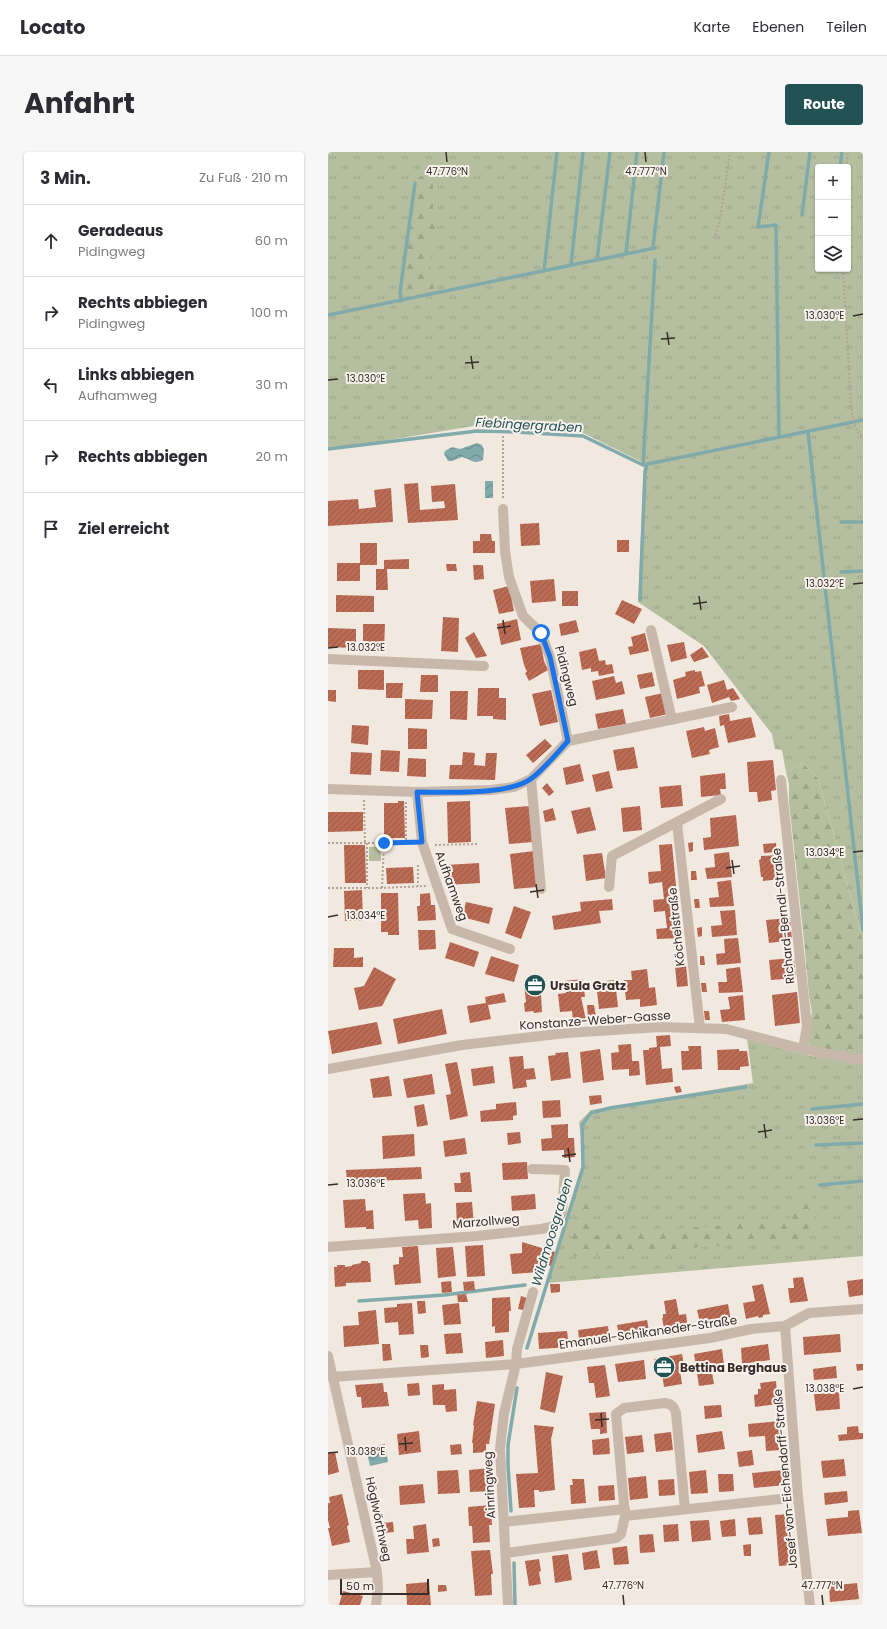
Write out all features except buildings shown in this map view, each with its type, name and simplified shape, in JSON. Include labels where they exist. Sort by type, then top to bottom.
[{"type":"street","name":"Pidingweg","points":[[503,509],[505,551],[509,577],[523,616],[541,633],[550,657],[568,741]]},
{"type":"street","points":[[650,630],[672,720]]},
{"type":"street","points":[[328,660],[484,666]]},
{"type":"street","points":[[328,789],[417,792],[491,790],[514,787],[531,779],[568,741],[732,707]]},
{"type":"street","points":[[531,779],[541,889]]},
{"type":"street","name":"Richard-Berndl-Straße","points":[[781,780],[807,1026],[803,1049]]},
{"type":"street","name":"Aufhamweg","points":[[417,792],[423,844],[452,929],[510,949]]},
{"type":"street","points":[[609,887],[612,856],[721,799]]},
{"type":"street","name":"Köchelstraße","points":[[677,822],[700,1028]]},
{"type":"street","name":"Konstanze-Weber-Gasse","points":[[328,1069],[462,1045],[558,1034],[660,1027],[726,1029],[803,1049],[855,1059],[863,1059]]},
{"type":"street","name":"Marzollweg","points":[[328,1247],[477,1236],[541,1229],[554,1226],[562,1212],[565,1170],[532,1169]]},
{"type":"street","name":"Ainringweg","points":[[508,1605],[500,1449],[504,1413],[516,1364],[517,1349],[534,1292]]},
{"type":"street","points":[[785,1326],[809,1313],[863,1309]]},
{"type":"street","name":"Emanuel-Schikaneder-Straße","points":[[516,1364],[710,1338],[750,1329],[785,1326]]},
{"type":"street","name":"Josef-von-Eichendorff-Straße","points":[[785,1326],[798,1497],[810,1605]]},
{"type":"street","name":"Höglwörthweg","points":[[328,1356],[353,1460],[377,1572],[378,1588],[376,1605]]},
{"type":"street","points":[[332,1377],[516,1364]]},
{"type":"street","points":[[506,1553],[616,1538],[621,1534],[625,1512],[616,1414],[624,1408],[665,1403],[674,1407],[676,1413],[686,1510]]},
{"type":"street","points":[[504,1522],[625,1512],[686,1510],[798,1497]]},
{"type":"street","name":"Höglwörthweg","points":[[328,1575],[377,1572]]},
{"type":"path","points":[[714,239],[720,220],[730,152]]},
{"type":"path","points":[[846,164],[848,152]]},
{"type":"path","points":[[843,272],[848,372],[852,418],[863,438]]},
{"type":"path","points":[[503,436],[503,509]]},
{"type":"path","points":[[367,888],[364,799],[371,799]]},
{"type":"path","points":[[406,799],[406,842]]},
{"type":"path","points":[[328,843],[406,842],[423,844],[477,844]]},
{"type":"path","points":[[382,888],[384,843]]},
{"type":"path","points":[[328,888],[382,888],[437,885]]},
{"type":"green space","points":[[328,152],[863,152],[863,941],[818,778],[803,763],[786,772],[782,750],[775,749],[772,734],[704,646],[638,602],[644,463],[583,433],[474,426],[328,450]]},
{"type":"green space","points":[[418,177],[433,177],[433,210],[436,227],[435,235],[430,247],[429,262],[434,288],[430,294],[402,296],[412,197]]},
{"type":"green space","points":[[803,763],[818,778],[863,941],[863,1062],[811,1056],[808,1034],[812,1012],[789,802],[789,784],[786,772]]},
{"type":"green space","points":[[369,847],[381,847],[381,861],[369,861]]},
{"type":"green space","points":[[747,1039],[811,1056],[863,1062],[863,1256],[547,1283],[584,1159],[579,1122],[591,1110],[753,1083]]},
{"type":"green space","points":[[810,1196],[816,1202],[814,1218],[807,1232],[800,1240],[565,1257],[582,1201],[594,1205],[587,1236],[789,1220],[793,1206],[800,1197]]},
{"type":"water","points":[[477,443],[482,445],[484,450],[483,460],[474,462],[462,457],[448,461],[444,454],[445,451],[452,447],[460,449]]},
{"type":"water","points":[[485,481],[493,481],[493,498],[485,498]]},
{"type":"water","points":[[385,1444],[388,1462],[370,1466],[366,1448]]},
{"type":"waterway","points":[[544,271],[557,152]]},
{"type":"waterway","points":[[571,265],[583,152]]},
{"type":"waterway","points":[[597,260],[610,152]]},
{"type":"waterway","points":[[626,253],[637,152]]},
{"type":"waterway","points":[[653,247],[664,152]]},
{"type":"waterway","points":[[769,152],[758,227],[776,225],[779,437]]},
{"type":"waterway","points":[[802,215],[810,152]]},
{"type":"waterway","points":[[840,164],[842,152]]},
{"type":"waterway","points":[[401,301],[400,292],[415,183]]},
{"type":"waterway","points":[[328,315],[655,248]]},
{"type":"waterway","points":[[643,465],[655,260]]},
{"type":"waterway","name":"Fiebingergraben","points":[[328,449],[477,431],[517,432],[583,436],[643,465],[863,420]]},
{"type":"waterway","points":[[808,432],[863,930]]},
{"type":"waterway","points":[[640,600],[645,472],[647,464]]},
{"type":"waterway","points":[[841,522],[863,522]]},
{"type":"waterway","points":[[841,572],[863,571]]},
{"type":"waterway","name":"Wildmoosgraben","points":[[527,1348],[583,1167],[582,1125],[591,1113],[610,1108],[746,1087]]},
{"type":"waterway","points":[[812,1109],[863,1104]]},
{"type":"waterway","points":[[816,1145],[863,1143]]},
{"type":"waterway","points":[[820,1185],[863,1181]]},
{"type":"waterway","name":"Wildmoosgraben","points":[[359,1301],[444,1295],[525,1285]]},
{"type":"waterway","name":"Wildmoosgraben","points":[[511,1511],[508,1445],[517,1388]]},
{"type":"waterway","name":"Wildmoosgraben","points":[[514,1563],[515,1605]]},
{"type":"place","name":"Ursula Gratz","points":[[535,985]]},
{"type":"place","name":"Bettina Berghaus","points":[[664,1367]]},
{"type":"route","points":[[384,843],[422,842],[417,792],[491,790],[514,787],[531,779],[568,741],[550,657],[541,633]]}]
